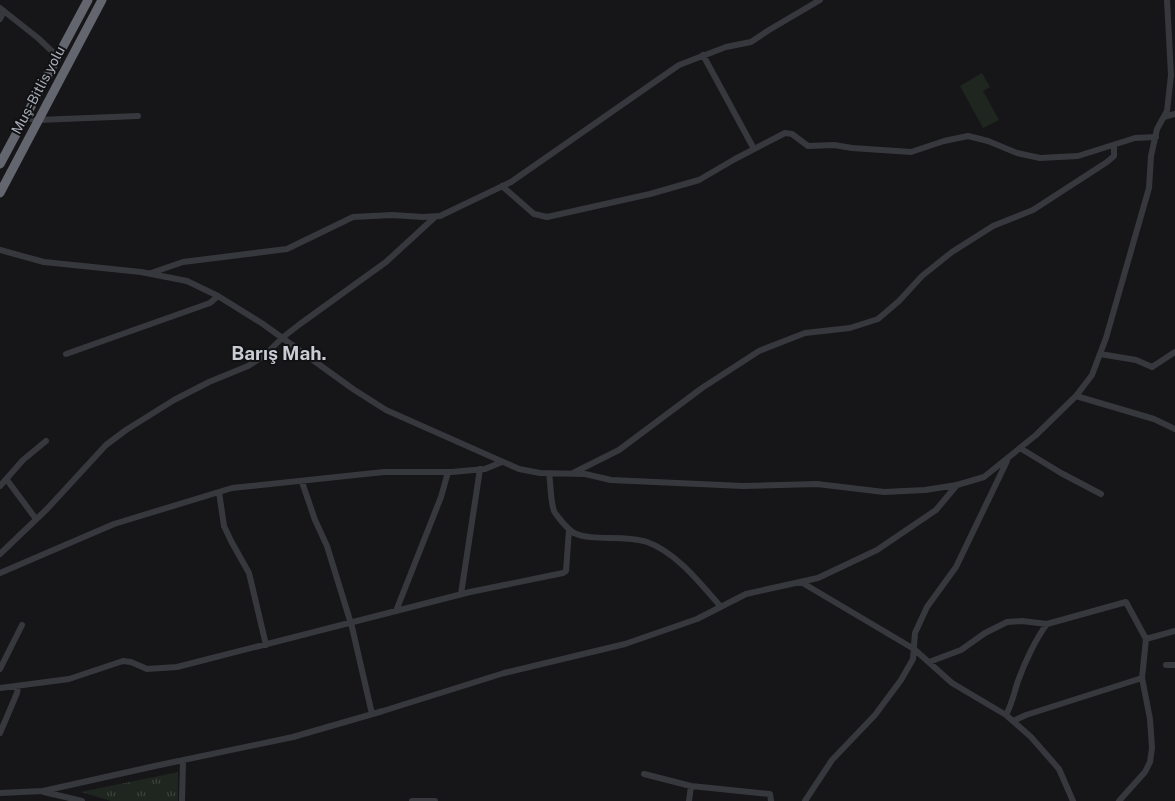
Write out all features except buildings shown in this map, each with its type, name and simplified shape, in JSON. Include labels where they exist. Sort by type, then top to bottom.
[{"type":"highway","name":"Muş-Bitlis yolu","points":[[0,164],[88,0]]},
{"type":"highway","name":"Muş-Bitlis yolu","points":[[0,193],[102,0]]},
{"type":"street","points":[[149,274],[183,262],[287,249],[353,217],[392,215],[440,216],[511,182],[679,65],[726,47],[752,42],[820,0]]},
{"type":"street","points":[[0,250],[44,262],[149,274],[187,281],[218,296],[386,410],[519,469],[548,473],[585,474],[611,480],[743,486],[817,484],[884,492],[925,490],[957,485],[984,477],[1008,458],[1076,396],[1092,375],[1100,354],[1149,188],[1156,137],[1167,111],[1171,75],[1172,34],[1167,0]]},
{"type":"street","points":[[0,19],[2,9],[57,56]]},
{"type":"street","points":[[703,55],[754,149]]},
{"type":"street","points":[[1164,117],[1175,114]]},
{"type":"street","points":[[24,118],[38,120],[138,116]]},
{"type":"street","points":[[502,186],[534,214],[547,217],[650,194],[698,180],[785,133],[792,134],[808,146],[834,145],[911,152],[944,141],[968,136],[988,141],[1017,153],[1040,158],[1078,156],[1135,138],[1156,137]]},
{"type":"street","points":[[572,474],[619,450],[702,388],[758,351],[805,333],[850,328],[878,319],[899,301],[922,276],[952,252],[993,226],[1032,210],[1107,162],[1114,156],[1114,145]]},
{"type":"street","points":[[0,554],[106,445],[174,400],[209,382],[248,366],[266,355],[282,338],[386,262],[435,217]]},
{"type":"street","points":[[66,354],[210,303],[218,296]]},
{"type":"street","points":[[1100,354],[1136,360],[1152,367],[1175,352]]},
{"type":"street","points":[[1076,396],[1154,419],[1175,429]]},
{"type":"street","points":[[0,486],[22,460],[46,441]]},
{"type":"street","points":[[1020,448],[1101,494]]},
{"type":"street","points":[[805,801],[832,760],[875,715],[901,680],[913,659],[915,633],[927,607],[956,567],[1008,458]]},
{"type":"street","points":[[0,573],[114,524],[232,488],[384,472],[448,472],[480,469],[502,462]]},
{"type":"street","points":[[461,594],[480,469]]},
{"type":"street","points":[[396,611],[441,497],[448,472]]},
{"type":"street","points":[[548,473],[555,513],[569,530],[575,534],[632,538],[661,548],[703,586],[721,607]]},
{"type":"street","points":[[7,480],[36,519]]},
{"type":"street","points":[[302,482],[315,520],[327,546],[351,623],[372,714]]},
{"type":"street","points":[[0,793],[43,791],[293,738],[504,673],[625,644],[697,620],[746,594],[818,578],[877,550],[936,510],[957,485]]},
{"type":"street","points":[[219,492],[224,526],[249,573],[266,645]]},
{"type":"street","points":[[0,688],[69,680],[123,661],[131,662],[147,669],[177,667],[461,594],[563,573],[566,571],[569,530]]},
{"type":"street","points":[[801,582],[914,650],[952,683],[1006,715],[1031,737],[1059,770],[1073,801]]},
{"type":"street","points":[[929,662],[961,650],[1006,622],[1022,621],[1047,624],[1126,602],[1146,639],[1142,678],[1150,719],[1152,748],[1150,762],[1145,772],[1119,801]]},
{"type":"street","points":[[1006,715],[1014,699],[1018,680],[1041,632],[1047,624]]},
{"type":"street","points":[[0,669],[22,625]]},
{"type":"street","points":[[1146,639],[1175,631]]},
{"type":"street","points":[[1166,665],[1175,665]]},
{"type":"street","points":[[1013,721],[1026,715],[1142,678]]},
{"type":"street","points":[[0,733],[18,693],[18,687]]},
{"type":"street","points":[[182,801],[184,760]]},
{"type":"street","points":[[644,774],[691,786],[770,794],[771,801]]},
{"type":"street","points":[[689,801],[691,786]]},
{"type":"street","points":[[43,791],[67,799],[82,801]]},
{"type":"street","points":[[412,801],[435,801]]},
{"type":"green space","points":[[982,73],[990,87],[983,91],[999,120],[983,128],[960,86]]},
{"type":"green space","points":[[178,772],[178,801],[111,801],[81,792]]},
{"type":"district","name":"Barış Mah.","points":[[279,353]]}]
